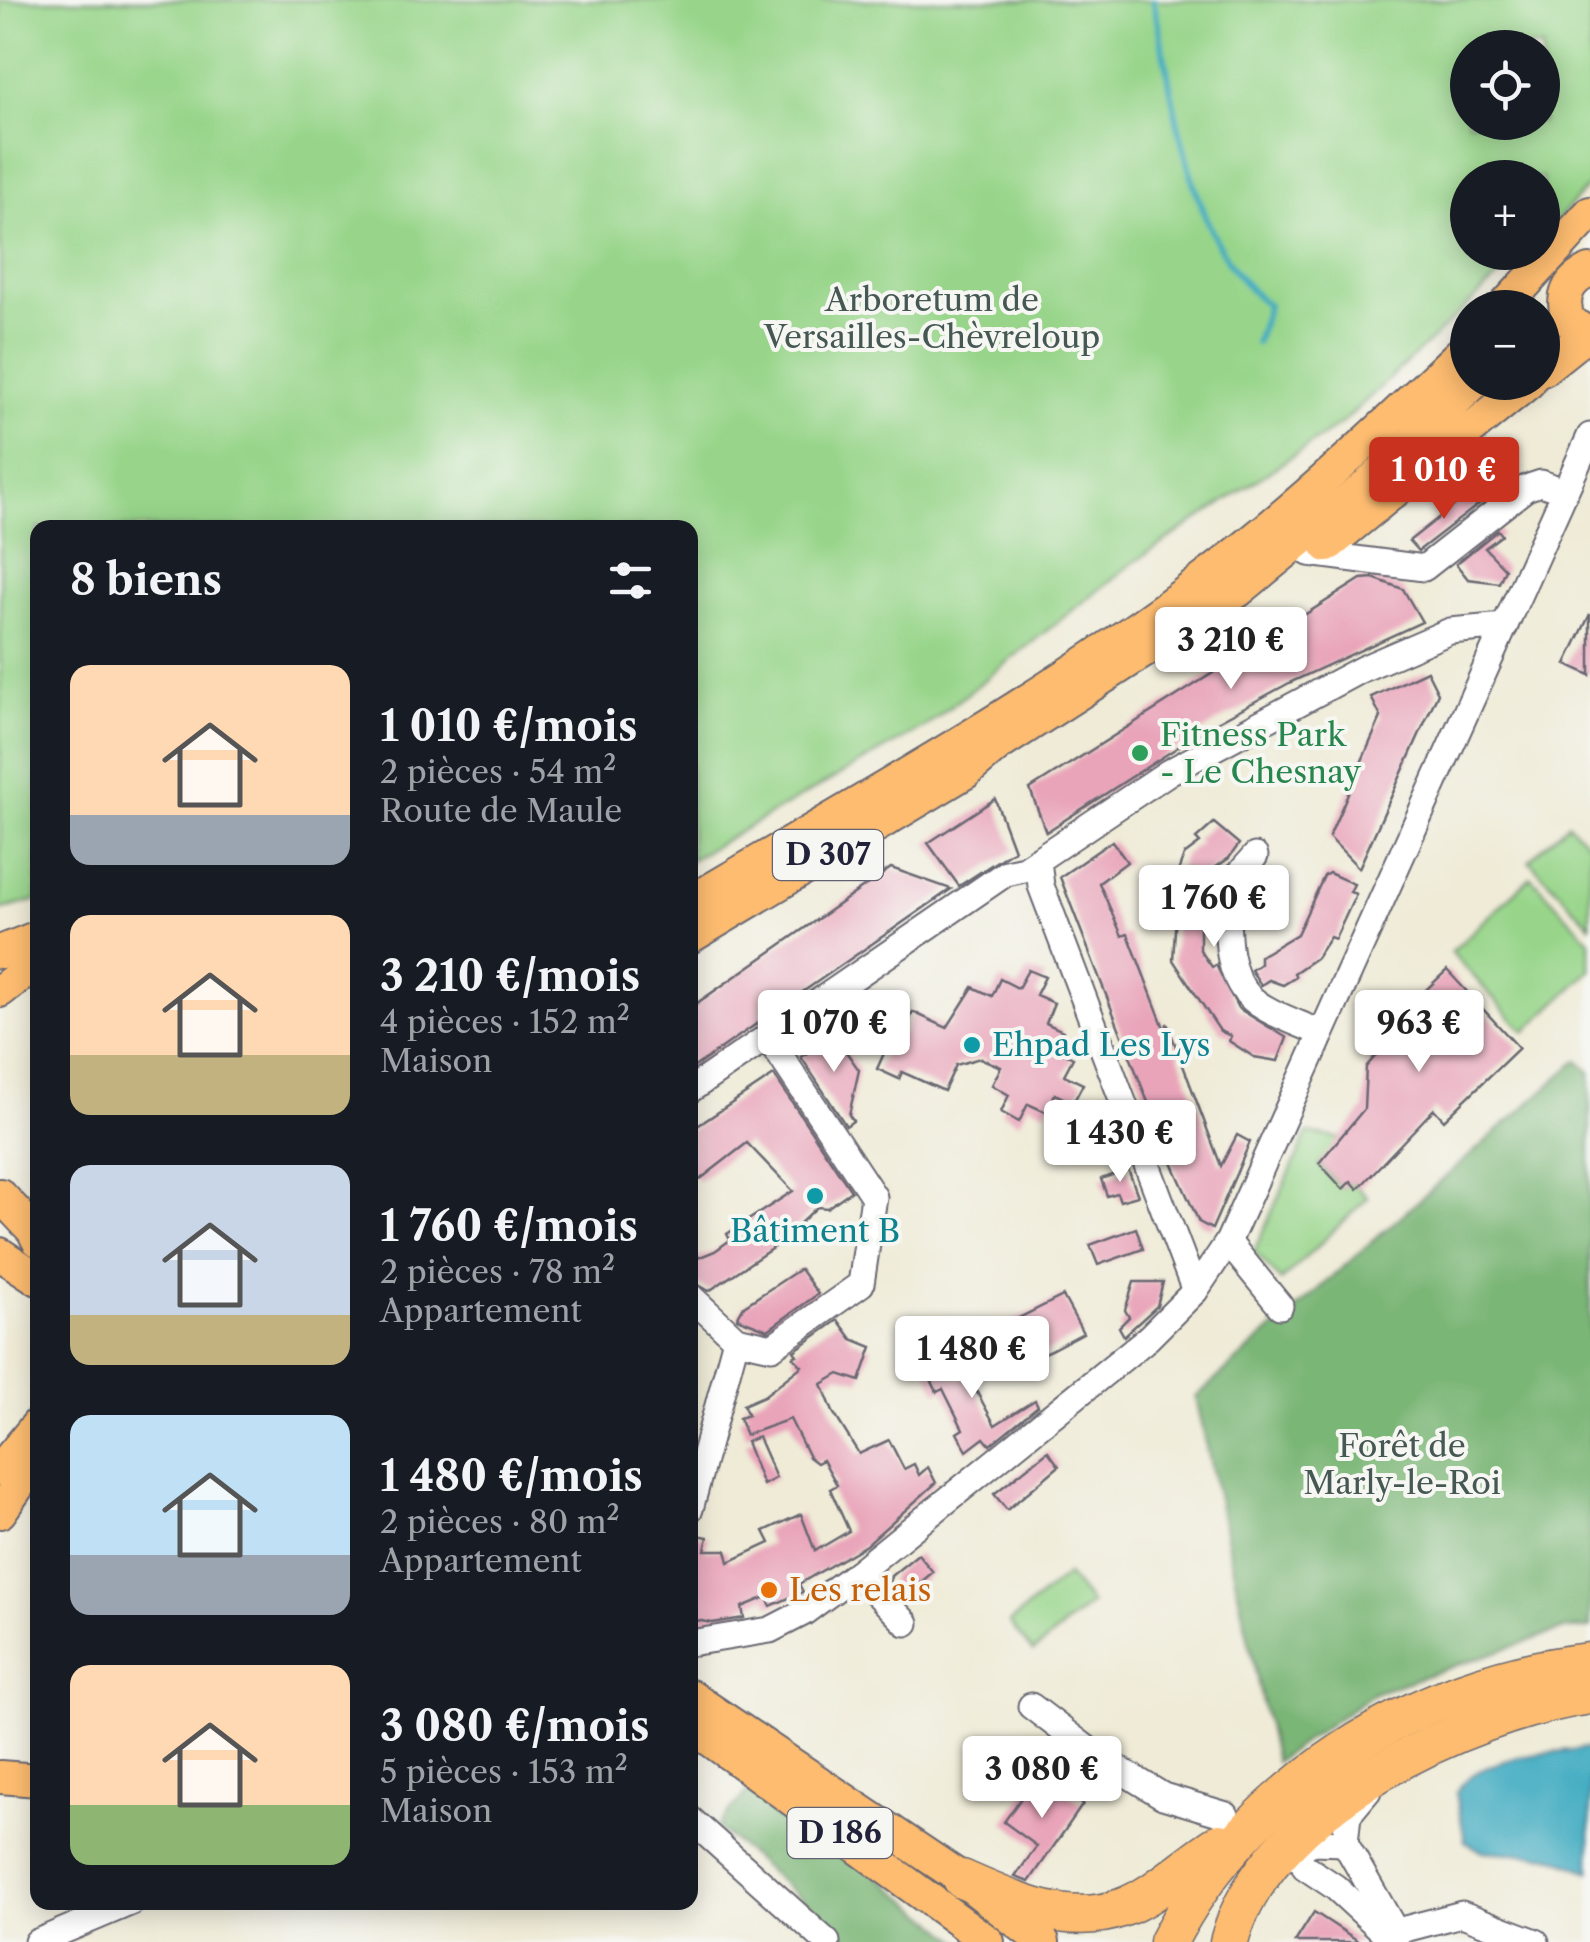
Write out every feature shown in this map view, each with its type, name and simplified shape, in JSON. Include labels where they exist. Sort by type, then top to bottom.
[{"type":"highway","points":[[962,1879],[1019,1904],[1084,1917],[1122,1908],[1241,1818],[1358,1742],[1472,1688],[1557,1666],[1590,1662]]},
{"type":"highway","points":[[1229,1942],[1258,1882],[1323,1813],[1384,1769],[1467,1726],[1536,1703],[1590,1695]]},
{"type":"highway","points":[[1168,1942],[1241,1818]]},
{"type":"main road","points":[[1519,290],[1590,213]]},
{"type":"main road","points":[[1560,356],[1588,335],[1569,321],[1564,300],[1590,236]]},
{"type":"main road","name":"D 307","points":[[698,897],[1129,633],[1207,576],[1338,469],[1450,363]]},
{"type":"main road","points":[[1304,551],[1456,400]]},
{"type":"main road","points":[[1304,551],[1505,400]]},
{"type":"main road","name":"D 307","points":[[698,933],[966,772],[998,745],[1304,551]]},
{"type":"main road","points":[[0,952],[30,940]]},
{"type":"main road","points":[[0,991],[30,968]]},
{"type":"main road","points":[[0,1196],[30,1226]]},
{"type":"main road","points":[[0,1221],[22,1260]]},
{"type":"main road","points":[[0,1512],[12,1461],[30,1435]]},
{"type":"main road","name":"D 186","points":[[698,1701],[962,1879]]},
{"type":"main road","name":"D 186","points":[[698,1731],[988,1942]]},
{"type":"main road","points":[[0,1777],[30,1779]]},
{"type":"main road","points":[[0,1798],[30,1800]]},
{"type":"main road","points":[[962,1879],[1043,1942]]},
{"type":"street","points":[[698,1642],[737,1638],[803,1614],[1148,1338],[1195,1291],[1228,1242],[1590,436]]},
{"type":"street","points":[[1304,551],[1424,568],[1526,488],[1541,483],[1563,491]]},
{"type":"street","points":[[698,1084],[1006,873],[1024,869],[1169,772],[1362,669],[1450,630],[1505,626]]},
{"type":"street","points":[[1255,856],[1227,888],[1228,948],[1240,981],[1250,998],[1320,1033]]},
{"type":"street","points":[[1038,860],[1041,886],[1195,1291]]},
{"type":"street","points":[[698,1303],[736,1339],[772,1347],[862,1284],[874,1198],[768,1036]]},
{"type":"street","points":[[1228,1242],[1280,1306]]},
{"type":"street","points":[[698,1479],[736,1339]]},
{"type":"street","points":[[857,1573],[906,1623]]},
{"type":"street","points":[[1031,1706],[1094,1754],[1164,1796],[1241,1818]]},
{"type":"street","points":[[1384,1769],[1348,1815],[1345,1843],[1400,1938]]},
{"type":"street","points":[[698,1825],[828,1942]]},
{"type":"street","points":[[1258,1882],[1312,1842],[1345,1843]]},
{"type":"street","points":[[1305,1867],[1334,1886],[1386,1934],[1400,1938],[1462,1914],[1536,1942]]},
{"type":"street","points":[[37,1942],[113,1910]]},
{"type":"green space","name":"Arboretum de Versailles-Chèvreloup","points":[[0,0],[1590,0],[1590,184],[1560,217],[1560,160],[1450,160],[1450,270],[1506,270],[1484,290],[1450,290],[1450,322],[1342,423],[1130,565],[926,726],[698,855],[698,520],[30,520],[30,902],[0,910]]},
{"type":"green space","points":[[1568,823],[1590,846],[1590,925],[1529,860]]},
{"type":"green space","points":[[1531,877],[1590,941],[1590,971],[1525,1032],[1451,952]]},
{"type":"green space","name":"Forêt de Marly-le-Roi","points":[[1578,1060],[1590,1072],[1590,1629],[1564,1629],[1374,1693],[1275,1762],[1196,1397]]},
{"type":"green space","points":[[1308,1133],[1338,1138],[1341,1142],[1319,1164],[1342,1188],[1351,1181],[1368,1198],[1281,1281],[1254,1251]]},
{"type":"green space","points":[[1067,1575],[1091,1604],[1033,1652],[1009,1623]]},
{"type":"green space","points":[[757,1780],[961,1942],[852,1942],[717,1827]]},
{"type":"water","points":[[1590,1748],[1590,1872],[1550,1856],[1481,1851],[1465,1841],[1456,1793],[1465,1781],[1479,1771],[1516,1758]]},
{"type":"building","points":[[1470,493],[1479,504],[1418,551],[1409,541]]},
{"type":"building","points":[[1498,530],[1502,535],[1485,548],[1505,569],[1499,583],[1468,579],[1456,564]]},
{"type":"building","points":[[1373,578],[1403,589],[1422,622],[1291,682],[1217,722],[1046,832],[1030,789],[1361,579]]},
{"type":"building","points":[[1590,614],[1590,675],[1566,664]]},
{"type":"building","points":[[1427,671],[1438,693],[1359,868],[1329,837],[1381,717],[1371,697]]},
{"type":"building","points":[[995,799],[1014,850],[959,886],[928,843]]},
{"type":"building","points":[[1214,823],[1239,844],[1229,858],[1206,874],[1209,910],[1205,910],[1205,918],[1200,918],[1200,950],[1212,967],[1216,965],[1238,1008],[1287,1038],[1278,1061],[1254,1057],[1229,1041],[1231,1036],[1220,1031],[1173,960],[1179,869],[1184,855],[1200,843],[1196,839]]},
{"type":"building","points":[[1112,841],[1127,862],[1099,883],[1122,936],[1128,934],[1166,1033],[1167,1023],[1221,1166],[1237,1135],[1250,1142],[1212,1229],[1199,1222],[1169,1156],[1060,877]]},
{"type":"building","points":[[891,868],[951,889],[698,1064],[698,1002]]},
{"type":"building","points":[[1329,873],[1354,884],[1350,892],[1356,894],[1335,939],[1330,937],[1316,958],[1294,973],[1296,977],[1283,985],[1269,980],[1261,985],[1251,970],[1260,964],[1260,956],[1297,934],[1324,876]]},
{"type":"building","name":"Ehpad Les Lys","points":[[1028,970],[1045,977],[1036,995],[1054,1003],[1046,1023],[1063,1031],[1055,1049],[1073,1058],[1064,1075],[1083,1084],[1073,1103],[1055,1094],[1046,1112],[1028,1104],[1019,1122],[1001,1112],[1009,1095],[992,1085],[1001,1067],[980,1058],[956,1065],[944,1091],[902,1072],[899,1079],[877,1069],[894,1031],[903,1035],[913,1012],[947,1028],[973,987],[992,996],[1000,979],[1018,988]]},
{"type":"building","points":[[1447,970],[1519,1048],[1444,1120],[1434,1109],[1358,1189],[1351,1181],[1343,1189],[1319,1163],[1364,1109],[1366,1067],[1379,1052],[1371,1042]]},
{"type":"building","points":[[835,1036],[859,1070],[849,1115],[853,1121],[846,1126],[801,1057]]},
{"type":"building","points":[[774,1075],[851,1191],[827,1208],[817,1207],[777,1245],[709,1291],[698,1285],[698,1258],[715,1251],[730,1240],[727,1234],[793,1191],[747,1143],[698,1181],[698,1126]]},
{"type":"building","points":[[1128,1169],[1138,1196],[1120,1201],[1117,1193],[1107,1196],[1101,1179]]},
{"type":"building","points":[[1136,1228],[1143,1249],[1098,1265],[1090,1245]]},
{"type":"building","points":[[800,1269],[818,1294],[768,1330],[737,1318],[744,1306]]},
{"type":"building","points":[[1134,1282],[1163,1282],[1157,1306],[1124,1336],[1119,1327],[1129,1317],[1125,1310]]},
{"type":"building","points":[[1063,1296],[1083,1333],[1024,1364],[1005,1325]]},
{"type":"building","points":[[838,1320],[852,1339],[872,1347],[860,1381],[839,1374],[822,1384],[833,1412],[859,1454],[889,1440],[904,1469],[914,1464],[919,1475],[928,1467],[936,1483],[866,1545],[799,1584],[803,1592],[771,1606],[766,1597],[742,1607],[744,1618],[712,1623],[698,1620],[698,1535],[708,1537],[705,1550],[726,1550],[729,1562],[770,1543],[764,1531],[801,1514],[815,1551],[849,1531],[830,1489],[837,1485],[823,1460],[817,1463],[809,1457],[790,1419],[746,1435],[739,1418],[748,1415],[743,1405],[764,1396],[802,1366],[793,1357],[797,1355],[794,1351]]},
{"type":"building","points":[[978,1351],[986,1367],[968,1376],[995,1425],[1035,1400],[1038,1406],[990,1445],[984,1438],[967,1451],[957,1433],[963,1429],[943,1389],[937,1392],[927,1371]]},
{"type":"building","points":[[758,1437],[776,1478],[763,1485],[746,1442]]},
{"type":"building","points":[[1048,1451],[1059,1466],[1007,1510],[994,1494]]},
{"type":"building","points":[[918,1554],[933,1572],[903,1597],[890,1583],[891,1576]]},
{"type":"building","points":[[1038,1774],[1083,1804],[1029,1882],[1015,1877],[1037,1846],[1004,1822]]},
{"type":"building","points":[[1314,1912],[1360,1942],[1295,1942]]},
{"type":"waterway","points":[[1153,0],[1188,166],[1202,208],[1219,246],[1241,279],[1268,305],[1256,343]]},
{"type":"place","name":"Fitness Park - Le Chesnay","points":[[1140,753]]},
{"type":"place","name":"Ehpad Les Lys","points":[[972,1045]]},
{"type":"place","name":"Bâtiment B","points":[[815,1196]]},
{"type":"place","name":"Les relais","points":[[769,1590]]}]
